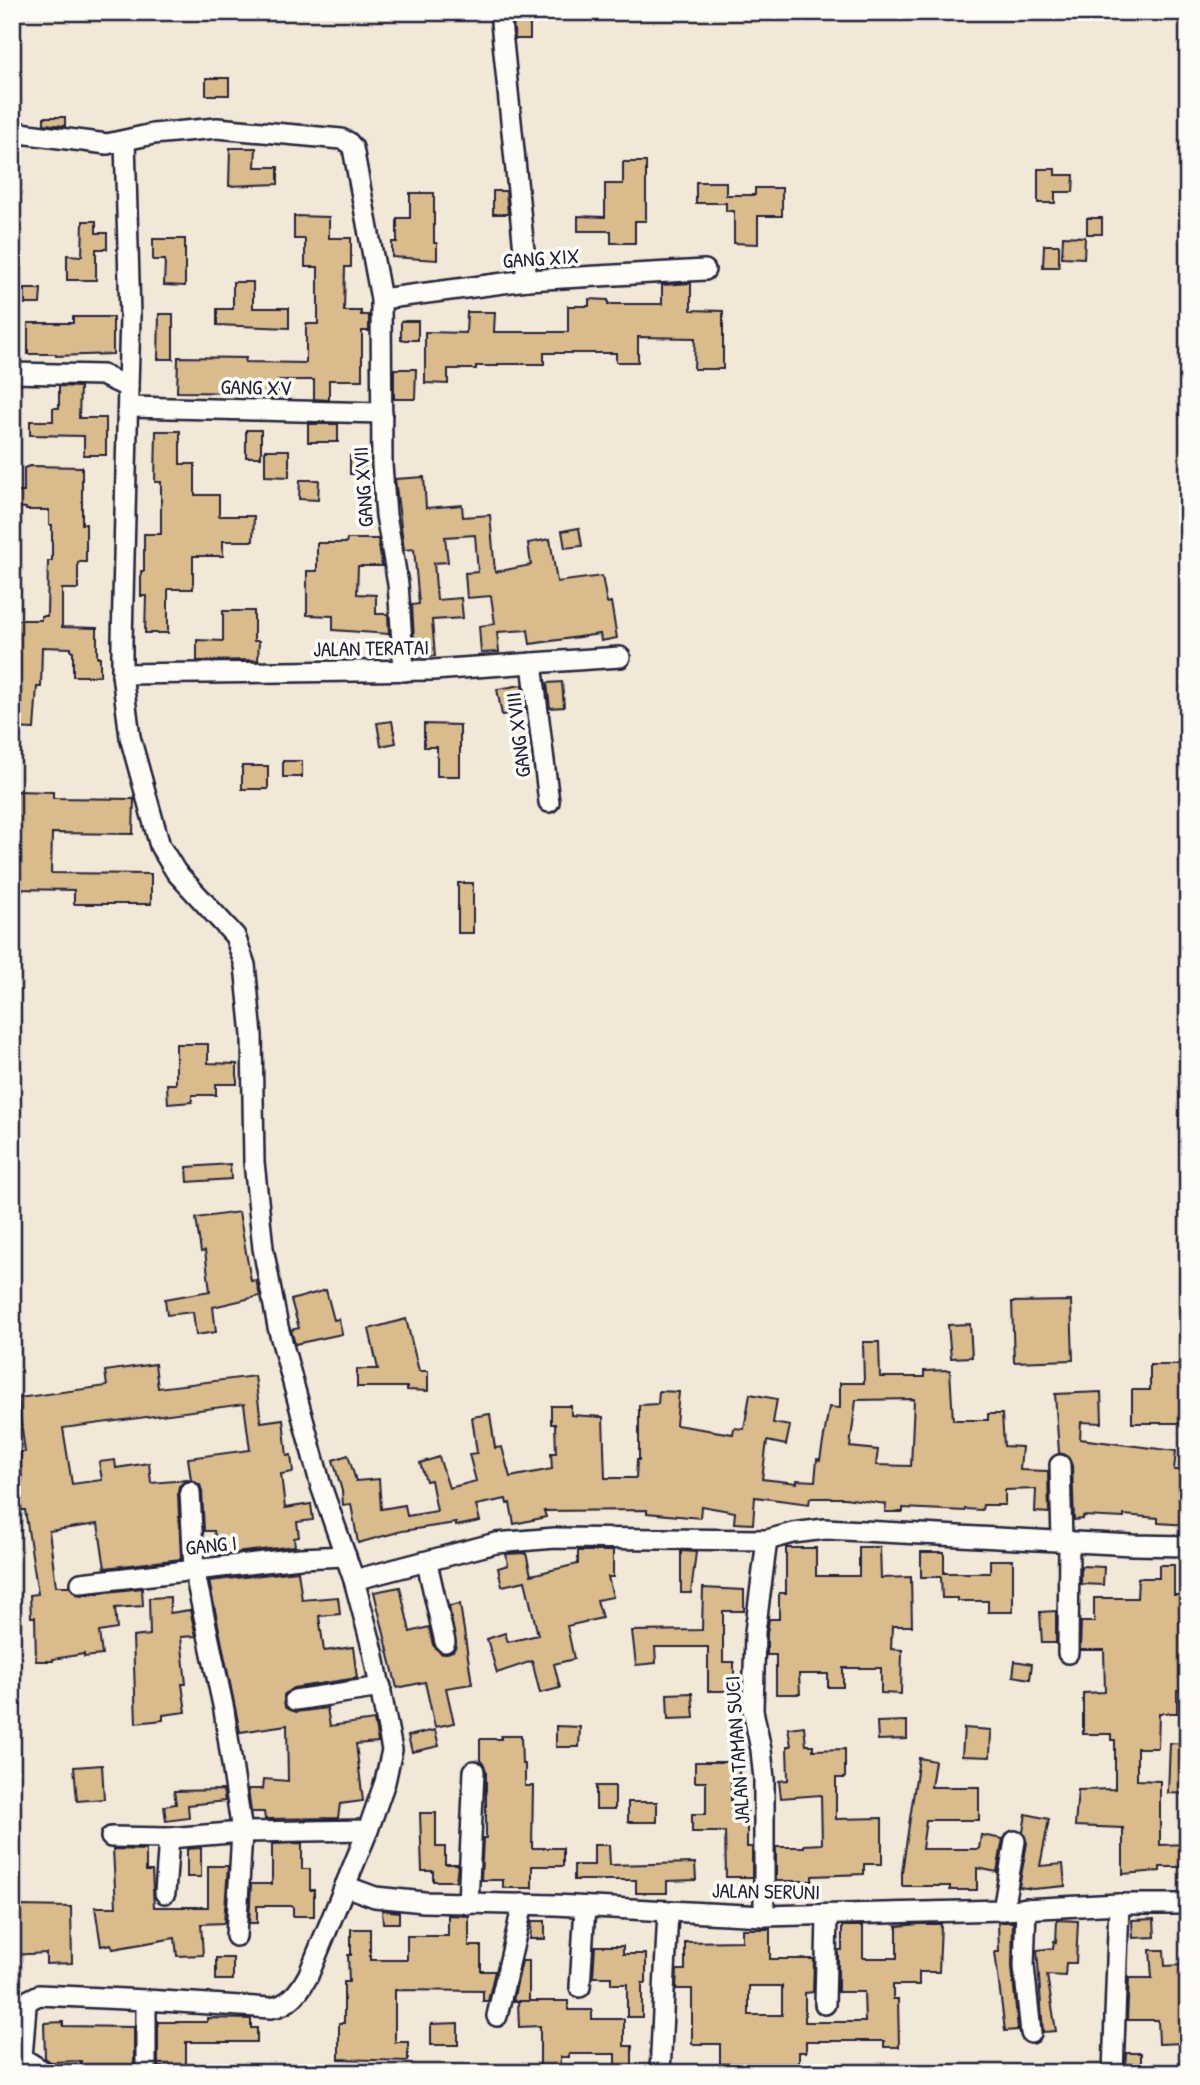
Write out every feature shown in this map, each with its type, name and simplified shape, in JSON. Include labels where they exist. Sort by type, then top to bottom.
[{"type":"street","points":[[500,12],[527,280]]},
{"type":"street","name":"GANG XVII","points":[[125,141],[153,134],[218,128],[341,139],[353,148],[381,299],[382,465],[386,515],[398,584],[404,671]]},
{"type":"street","points":[[12,132],[107,144],[125,141],[130,316],[122,674],[130,737],[160,846],[176,872],[235,936],[245,965],[252,1035],[254,1162],[263,1248],[278,1327],[321,1486],[354,1580],[381,1687],[392,1750],[385,1782],[368,1830],[308,1976],[298,1994],[281,2007],[39,1995],[33,1997],[26,2006],[17,2057],[46,2073]]},
{"type":"street","name":"GANG XIX","points":[[381,299],[527,280],[705,270]]},
{"type":"street","points":[[12,373],[102,375],[128,387]]},
{"type":"street","name":"GANG XV","points":[[129,407],[382,413]]},
{"type":"street","name":"JALAN TERATAI","points":[[122,674],[404,671],[620,657]]},
{"type":"street","name":"GANG XVIII","points":[[532,663],[549,802]]},
{"type":"street","points":[[1060,1465],[1068,1653]]},
{"type":"street","points":[[190,1492],[194,1569],[224,1710],[242,1832],[236,1936]]},
{"type":"street","points":[[354,1580],[496,1544],[555,1538],[767,1540],[825,1529],[1188,1546]]},
{"type":"street","name":"JALAN TAMAN SUCI","points":[[764,1916],[764,1779],[752,1710],[755,1632],[767,1540]]},
{"type":"street","name":"GANG I","points":[[81,1583],[300,1558],[346,1556]]},
{"type":"street","points":[[427,1563],[445,1642]]},
{"type":"street","points":[[295,1700],[381,1687]]},
{"type":"street","points":[[468,1904],[474,1771]]},
{"type":"street","points":[[110,1837],[169,1838],[242,1832],[368,1830]]},
{"type":"street","points":[[165,1893],[169,1838]]},
{"type":"street","points":[[1003,1910],[1014,1841]]},
{"type":"street","name":"JALAN SERUNI","points":[[345,1886],[375,1898],[764,1916],[1188,1904]]},
{"type":"street","points":[[498,2016],[523,1904]]},
{"type":"street","points":[[1113,2073],[1119,1904]]},
{"type":"street","points":[[580,1987],[585,1907]]},
{"type":"street","points":[[1026,1908],[1024,1966],[1031,2033]]},
{"type":"street","points":[[660,2073],[668,1911]]},
{"type":"street","points":[[825,2004],[827,1915]]},
{"type":"street","points":[[146,2000],[146,2073]]},
{"type":"building","points":[[513,22],[530,22],[530,39],[515,39]]},
{"type":"building","points":[[206,78],[229,78],[229,95],[206,95]]},
{"type":"building","points":[[44,117],[65,117],[65,126],[44,124]]},
{"type":"building","points":[[230,148],[256,148],[255,167],[278,167],[278,184],[229,186]]},
{"type":"building","points":[[623,162],[646,162],[646,221],[635,221],[635,243],[611,243],[611,231],[578,231],[578,216],[605,217],[605,184],[623,184]]},
{"type":"building","points":[[1038,169],[1055,169],[1055,175],[1074,175],[1073,192],[1055,192],[1055,203],[1038,203]]},
{"type":"building","points":[[696,182],[726,182],[726,195],[755,195],[755,188],[782,188],[782,216],[758,216],[758,244],[734,243],[734,211],[726,211],[726,203],[696,203]]},
{"type":"building","points":[[493,191],[506,191],[508,214],[493,214]]},
{"type":"building","points":[[410,193],[434,193],[434,243],[437,243],[437,260],[392,257],[392,242],[397,242],[397,218],[410,218]]},
{"type":"building","points":[[294,216],[329,217],[329,238],[351,238],[351,267],[345,267],[344,311],[361,311],[361,315],[369,315],[369,331],[362,331],[362,380],[329,380],[329,400],[314,399],[314,380],[278,380],[278,398],[261,398],[261,393],[177,392],[178,357],[246,358],[245,362],[306,363],[306,324],[318,324],[318,267],[305,267],[305,239],[294,239]]},
{"type":"building","points":[[1087,218],[1102,218],[1102,234],[1087,234]]},
{"type":"building","points":[[83,221],[96,221],[96,233],[107,233],[107,249],[96,249],[96,280],[67,280],[67,255],[82,256]]},
{"type":"building","points":[[1063,236],[1085,237],[1084,258],[1062,257]]},
{"type":"building","points":[[153,239],[185,239],[185,286],[164,285],[165,260],[153,260]]},
{"type":"building","points":[[1044,245],[1059,245],[1059,267],[1043,267]]},
{"type":"building","points":[[233,282],[253,282],[253,308],[289,308],[289,328],[217,325],[217,309],[233,309]]},
{"type":"building","points":[[691,283],[691,310],[723,311],[723,369],[694,369],[695,338],[638,337],[638,362],[616,362],[616,353],[544,353],[544,364],[498,364],[476,366],[476,369],[448,369],[448,384],[425,383],[425,332],[466,333],[467,312],[495,312],[494,332],[568,332],[568,306],[589,306],[589,299],[608,300],[608,304],[662,304],[662,285]]},
{"type":"building","points":[[25,289],[41,289],[40,304],[25,304]]},
{"type":"building","points":[[159,314],[173,314],[173,359],[158,359]]},
{"type":"building","points":[[73,317],[113,317],[113,354],[28,354],[28,323],[73,323]]},
{"type":"building","points":[[401,321],[418,321],[418,340],[401,340]]},
{"type":"building","points":[[394,369],[416,369],[415,399],[394,399]]},
{"type":"building","points":[[59,386],[80,387],[79,418],[106,418],[106,455],[84,455],[84,436],[30,435],[30,421],[53,421],[53,408],[59,408]]},
{"type":"building","points":[[308,424],[338,424],[338,442],[308,442]]},
{"type":"building","points":[[246,430],[261,430],[261,457],[246,457]]},
{"type":"building","points":[[156,431],[180,431],[180,464],[195,464],[195,495],[219,495],[219,516],[254,516],[253,541],[223,541],[223,556],[193,556],[193,589],[168,589],[168,633],[145,633],[146,596],[141,596],[144,534],[161,534],[161,482],[155,482]]},
{"type":"building","points":[[265,450],[289,450],[289,477],[265,476]]},
{"type":"building","points":[[350,456],[365,456],[365,474],[350,474]]},
{"type":"building","points":[[82,467],[82,524],[86,524],[86,562],[78,562],[78,589],[62,589],[62,627],[97,628],[97,657],[100,657],[100,676],[73,676],[71,648],[42,647],[41,687],[37,687],[34,729],[12,728],[16,641],[12,641],[12,620],[41,620],[41,616],[47,616],[48,561],[52,561],[52,525],[49,525],[49,510],[12,507],[12,492],[24,492],[24,468]]},
{"type":"building","points":[[424,477],[426,508],[462,505],[463,517],[490,515],[495,572],[531,565],[528,543],[550,539],[557,582],[602,576],[607,603],[611,602],[617,638],[601,641],[600,634],[530,644],[528,630],[497,632],[499,652],[481,653],[479,626],[495,624],[491,596],[467,598],[465,573],[478,572],[475,535],[445,537],[448,562],[434,563],[437,600],[461,598],[463,618],[432,620],[435,656],[415,657],[412,605],[419,604],[414,549],[404,550],[395,479]]},
{"type":"building","points":[[300,480],[319,480],[318,500],[299,499]]},
{"type":"building","points":[[579,528],[582,546],[565,548],[562,531]]},
{"type":"building","points":[[347,539],[378,539],[382,566],[358,566],[357,594],[376,595],[376,614],[388,614],[389,634],[333,630],[333,616],[307,615],[307,571],[317,571],[317,543],[346,543]]},
{"type":"building","points":[[223,611],[254,611],[254,641],[259,641],[258,660],[197,661],[197,640],[223,641]]},
{"type":"building","points":[[562,682],[564,707],[550,708],[547,683]]},
{"type":"building","points":[[522,685],[525,711],[502,715],[497,689]]},
{"type":"building","points":[[392,721],[396,743],[381,746],[377,723]]},
{"type":"building","points":[[424,724],[460,725],[460,776],[437,776],[437,747],[424,747]]},
{"type":"building","points":[[283,761],[302,761],[302,777],[283,777]]},
{"type":"building","points":[[242,766],[268,766],[268,789],[242,789]]},
{"type":"building","points":[[17,791],[53,792],[53,798],[134,799],[133,834],[52,833],[51,873],[151,874],[151,904],[74,904],[74,890],[14,889]]},
{"type":"building","points":[[458,883],[473,883],[473,933],[458,933]]},
{"type":"building","points":[[176,1044],[208,1044],[208,1063],[237,1064],[237,1084],[216,1084],[216,1095],[192,1095],[192,1102],[168,1104],[167,1084],[176,1084]]},
{"type":"building","points":[[230,1164],[231,1179],[188,1182],[187,1167]]},
{"type":"building","points":[[239,1212],[251,1281],[256,1280],[260,1296],[213,1307],[216,1332],[196,1335],[193,1312],[167,1315],[165,1299],[210,1291],[205,1251],[201,1252],[196,1218]]},
{"type":"building","points":[[326,1290],[334,1320],[339,1319],[342,1334],[295,1344],[291,1330],[299,1328],[291,1300]]},
{"type":"building","points":[[1071,1301],[1073,1360],[1014,1362],[1012,1302]]},
{"type":"building","points":[[406,1319],[419,1371],[428,1371],[428,1391],[407,1390],[407,1387],[357,1387],[357,1369],[378,1369],[369,1329]]},
{"type":"building","points":[[970,1324],[972,1357],[951,1358],[948,1325]]},
{"type":"building","points":[[863,1342],[879,1342],[880,1377],[924,1377],[924,1371],[950,1370],[953,1420],[988,1420],[988,1414],[1002,1414],[1004,1446],[1022,1447],[1020,1470],[1048,1471],[1049,1513],[1035,1512],[1036,1489],[1005,1490],[1005,1505],[983,1505],[982,1510],[903,1508],[903,1512],[885,1512],[886,1504],[845,1498],[810,1498],[809,1504],[755,1497],[753,1524],[734,1523],[735,1512],[701,1506],[700,1518],[647,1513],[647,1510],[544,1511],[546,1517],[514,1524],[510,1503],[507,1504],[506,1499],[476,1505],[480,1521],[402,1531],[358,1543],[351,1504],[343,1505],[333,1460],[348,1455],[356,1481],[379,1479],[381,1509],[405,1505],[407,1516],[437,1511],[431,1480],[426,1481],[420,1463],[439,1457],[449,1488],[476,1481],[469,1454],[477,1453],[472,1417],[490,1414],[495,1448],[502,1447],[510,1477],[552,1469],[551,1453],[556,1453],[551,1406],[571,1406],[571,1415],[603,1417],[605,1478],[636,1478],[639,1460],[639,1405],[658,1404],[659,1391],[679,1392],[676,1425],[733,1434],[734,1428],[744,1429],[750,1394],[777,1399],[773,1423],[790,1426],[786,1445],[767,1441],[762,1479],[797,1483],[797,1480],[815,1481],[817,1459],[820,1460],[829,1407],[840,1408],[840,1383],[864,1383]],"holes":[[[914,1399],[911,1466],[876,1465],[878,1450],[850,1447],[856,1400]]]},
{"type":"building","points":[[155,1364],[158,1388],[255,1376],[261,1422],[283,1419],[287,1456],[291,1455],[293,1472],[281,1474],[285,1508],[311,1504],[313,1520],[297,1522],[299,1537],[294,1538],[295,1546],[218,1555],[214,1531],[204,1531],[202,1491],[200,1485],[191,1480],[188,1458],[250,1450],[244,1404],[63,1428],[72,1484],[102,1480],[99,1462],[115,1460],[116,1468],[149,1463],[151,1483],[187,1480],[179,1486],[178,1493],[181,1559],[105,1568],[98,1524],[49,1531],[56,1586],[69,1586],[76,1594],[82,1595],[142,1588],[143,1606],[115,1608],[117,1629],[99,1632],[102,1655],[84,1657],[84,1654],[53,1661],[36,1661],[35,1617],[31,1617],[30,1595],[38,1594],[25,1510],[21,1510],[18,1480],[22,1480],[20,1452],[25,1452],[18,1398],[107,1386],[105,1371]]},
{"type":"building","points":[[1150,1365],[1188,1365],[1188,1423],[1132,1423],[1132,1390],[1150,1390]]},
{"type":"building","points":[[1101,1392],[1102,1423],[1081,1422],[1080,1439],[1176,1451],[1174,1470],[1188,1470],[1188,1525],[1158,1523],[1158,1518],[1124,1515],[1124,1518],[1083,1516],[1083,1519],[1074,1520],[1072,1465],[1066,1455],[1059,1453],[1055,1394]]},
{"type":"building","points":[[859,1547],[880,1547],[881,1578],[911,1577],[912,1626],[892,1626],[891,1649],[902,1650],[901,1694],[881,1693],[881,1668],[843,1668],[843,1687],[828,1687],[828,1674],[799,1674],[800,1694],[776,1694],[776,1655],[767,1655],[767,1633],[769,1619],[779,1619],[779,1593],[786,1593],[786,1548],[816,1548],[816,1576],[859,1576]]},
{"type":"building","points":[[578,1551],[613,1551],[613,1577],[608,1577],[613,1597],[597,1600],[602,1618],[567,1626],[574,1659],[554,1664],[560,1688],[540,1693],[532,1661],[497,1673],[487,1639],[505,1633],[508,1642],[538,1635],[525,1581],[502,1586],[498,1568],[508,1565],[506,1554],[526,1553],[531,1575],[578,1564]]},
{"type":"building","points":[[681,1551],[696,1552],[691,1593],[681,1593]]},
{"type":"building","points":[[921,1552],[944,1552],[944,1573],[990,1573],[990,1560],[1013,1560],[1013,1612],[988,1612],[988,1601],[942,1598],[941,1577],[921,1577]]},
{"type":"building","points":[[1159,1565],[1174,1565],[1174,1595],[1188,1595],[1188,1690],[1177,1690],[1177,1713],[1159,1713],[1158,1748],[1137,1748],[1137,1780],[1160,1781],[1160,1845],[1188,1844],[1188,1867],[1160,1867],[1160,1871],[1123,1874],[1123,1828],[1075,1826],[1078,1790],[1115,1789],[1115,1740],[1111,1740],[1111,1734],[1083,1734],[1083,1693],[1105,1692],[1104,1650],[1080,1650],[1081,1622],[1094,1622],[1094,1598],[1137,1598],[1138,1578],[1159,1578]]},
{"type":"building","points":[[1081,1566],[1104,1567],[1103,1585],[1081,1584]]},
{"type":"building","points":[[298,1571],[302,1600],[338,1597],[340,1614],[319,1616],[324,1651],[353,1647],[357,1678],[293,1688],[284,1695],[285,1707],[296,1712],[327,1708],[330,1726],[374,1720],[378,1742],[356,1744],[363,1801],[340,1804],[338,1818],[265,1819],[264,1812],[251,1812],[248,1789],[263,1789],[264,1779],[288,1781],[287,1725],[240,1732],[209,1581]]},
{"type":"building","points":[[400,1587],[410,1632],[429,1627],[433,1645],[442,1654],[453,1651],[456,1646],[449,1606],[460,1604],[472,1684],[446,1688],[454,1723],[435,1727],[425,1682],[397,1688],[374,1592]]},
{"type":"building","points":[[703,1588],[744,1590],[744,1611],[723,1611],[723,1662],[734,1662],[734,1691],[708,1691],[708,1647],[655,1647],[656,1663],[636,1665],[632,1631],[702,1630]]},
{"type":"building","points":[[170,1597],[170,1613],[190,1610],[196,1636],[181,1637],[186,1684],[182,1684],[186,1712],[163,1715],[163,1720],[136,1723],[133,1637],[150,1635],[149,1598]]},
{"type":"building","points":[[1056,1611],[1056,1643],[1042,1643],[1040,1612]]},
{"type":"building","points":[[1015,1661],[1032,1664],[1030,1679],[1013,1676]]},
{"type":"building","points":[[692,1693],[694,1718],[668,1719],[667,1694]]},
{"type":"building","points":[[907,1721],[907,1739],[878,1740],[877,1722]]},
{"type":"building","points":[[556,1726],[580,1727],[579,1747],[556,1747]]},
{"type":"building","points":[[804,1726],[806,1745],[813,1745],[813,1750],[845,1749],[845,1778],[836,1778],[836,1819],[882,1818],[882,1864],[864,1864],[864,1874],[812,1876],[812,1881],[776,1881],[776,1847],[822,1844],[821,1795],[781,1798],[779,1781],[788,1780],[787,1746],[791,1746],[788,1728]]},
{"type":"building","points":[[964,1728],[991,1730],[990,1757],[962,1756]]},
{"type":"building","points":[[435,1730],[439,1746],[412,1752],[408,1736]]},
{"type":"building","points":[[501,1736],[521,1736],[525,1786],[533,1786],[532,1848],[563,1848],[563,1866],[532,1866],[532,1888],[503,1888],[503,1880],[481,1880],[483,1838],[486,1838],[486,1772],[480,1760],[480,1739],[501,1739]]},
{"type":"building","points":[[1170,1743],[1188,1744],[1188,1794],[1168,1793]]},
{"type":"building","points":[[919,1758],[935,1761],[931,1787],[979,1787],[979,1820],[926,1820],[922,1849],[979,1849],[981,1835],[1003,1839],[997,1872],[977,1868],[977,1890],[950,1890],[950,1886],[902,1886]]},
{"type":"building","points":[[695,1762],[739,1762],[739,1782],[731,1782],[731,1811],[747,1811],[747,1847],[752,1847],[752,1877],[726,1877],[725,1832],[692,1832],[692,1814],[706,1814],[706,1782],[695,1782]]},
{"type":"building","points":[[102,1765],[104,1799],[77,1801],[74,1767]]},
{"type":"building","points":[[596,1786],[615,1786],[615,1809],[596,1809]]},
{"type":"building","points":[[223,1790],[225,1801],[188,1805],[189,1818],[166,1821],[164,1806],[176,1804],[174,1791]]},
{"type":"building","points":[[628,1802],[657,1802],[657,1822],[628,1822]]},
{"type":"building","points":[[420,1813],[436,1813],[436,1847],[445,1847],[445,1864],[458,1864],[456,1881],[433,1881],[433,1871],[422,1871]]},
{"type":"building","points":[[1026,1814],[1049,1819],[1040,1866],[1063,1864],[1065,1886],[1033,1889],[1019,1887],[1027,1843],[1023,1832]]},
{"type":"building","points":[[302,1843],[302,1869],[310,1869],[310,1890],[314,1890],[314,1916],[293,1916],[293,1906],[257,1906],[257,1923],[249,1923],[251,1884],[272,1884],[272,1844]]},
{"type":"building","points":[[594,1845],[609,1845],[610,1865],[695,1863],[696,1880],[667,1881],[667,1893],[636,1893],[636,1880],[574,1880],[574,1865],[594,1865]]},
{"type":"building","points":[[201,1848],[201,1877],[187,1877],[187,1849]]},
{"type":"building","points":[[113,1849],[146,1850],[146,1871],[152,1871],[154,1907],[208,1907],[208,1866],[228,1866],[224,1923],[201,1924],[203,1955],[177,1956],[175,1938],[113,1949],[111,1944],[101,1946],[95,1907],[116,1907]]},
{"type":"building","points":[[19,1906],[71,1907],[72,1963],[46,1964],[46,1953],[12,1955],[12,1928],[19,1928]]},
{"type":"building","points":[[382,1910],[399,1912],[399,1923],[383,1923]]},
{"type":"building","points":[[448,1915],[469,1916],[469,1946],[481,1946],[481,1971],[495,1971],[488,2001],[483,2001],[483,1991],[395,1990],[395,2042],[408,2042],[408,2061],[339,2059],[339,2023],[344,2023],[344,1982],[349,1982],[351,1929],[370,1929],[370,1960],[407,1960],[407,1936],[448,1936]]},
{"type":"building","points":[[1154,1919],[1155,1937],[1133,1938],[1132,1920]]},
{"type":"building","points":[[1057,1920],[1078,1921],[1076,1963],[1066,1963],[1065,1976],[1047,1975],[1056,2031],[1043,2032],[1037,1950],[1053,1948],[1054,1941],[1056,1942]]},
{"type":"building","points":[[532,1921],[545,1921],[545,1939],[530,1939]]},
{"type":"building","points":[[998,1922],[1013,1922],[1012,1967],[1018,2030],[1005,2031],[995,1952],[999,1952]]},
{"type":"building","points":[[941,1924],[939,1972],[919,1972],[919,1985],[893,1985],[893,1999],[898,1999],[899,2047],[884,2047],[884,2041],[806,2041],[806,2052],[799,2052],[799,2072],[778,2072],[778,2069],[753,2069],[753,2064],[720,2064],[720,2044],[692,2044],[692,1989],[676,1989],[677,1970],[685,1970],[685,1942],[742,1941],[742,1929],[770,1929],[770,1959],[814,1959],[813,1992],[805,1993],[805,2022],[865,2022],[864,1992],[838,1992],[838,1950],[842,1950],[842,1926],[863,1926],[863,1958],[897,1958],[897,1926]],"holes":[[[749,1986],[782,1986],[782,2015],[749,2015]]]},
{"type":"building","points":[[595,1946],[623,1946],[623,1954],[646,1954],[646,1983],[642,1983],[642,2017],[627,2017],[627,1984],[611,1984],[611,1977],[593,1977]]},
{"type":"building","points":[[1150,1950],[1164,1950],[1165,1966],[1182,1965],[1183,2043],[1159,2044],[1158,2020],[1127,2020],[1129,1978],[1152,1978]]},
{"type":"building","points":[[216,1958],[233,1958],[233,1980],[216,1980]]},
{"type":"building","points":[[522,1961],[529,1961],[529,2001],[513,2001]]},
{"type":"building","points":[[518,2001],[568,2001],[568,2010],[592,2010],[592,2019],[624,2019],[624,2046],[632,2046],[632,2073],[615,2073],[615,2054],[569,2054],[569,2057],[560,2057],[560,2073],[540,2073],[540,2026],[519,2027]]},
{"type":"building","points":[[207,2018],[251,2019],[251,2028],[257,2028],[257,2042],[186,2042],[186,2067],[158,2067],[158,2022],[207,2022]]},
{"type":"building","points":[[63,2022],[63,2026],[134,2027],[134,2072],[81,2071],[81,2061],[51,2062],[45,2058],[44,2023]]},
{"type":"building","points":[[458,2023],[458,2045],[431,2045],[431,2024]]},
{"type":"building","points":[[1126,2053],[1141,2053],[1141,2069],[1125,2069]]}]
